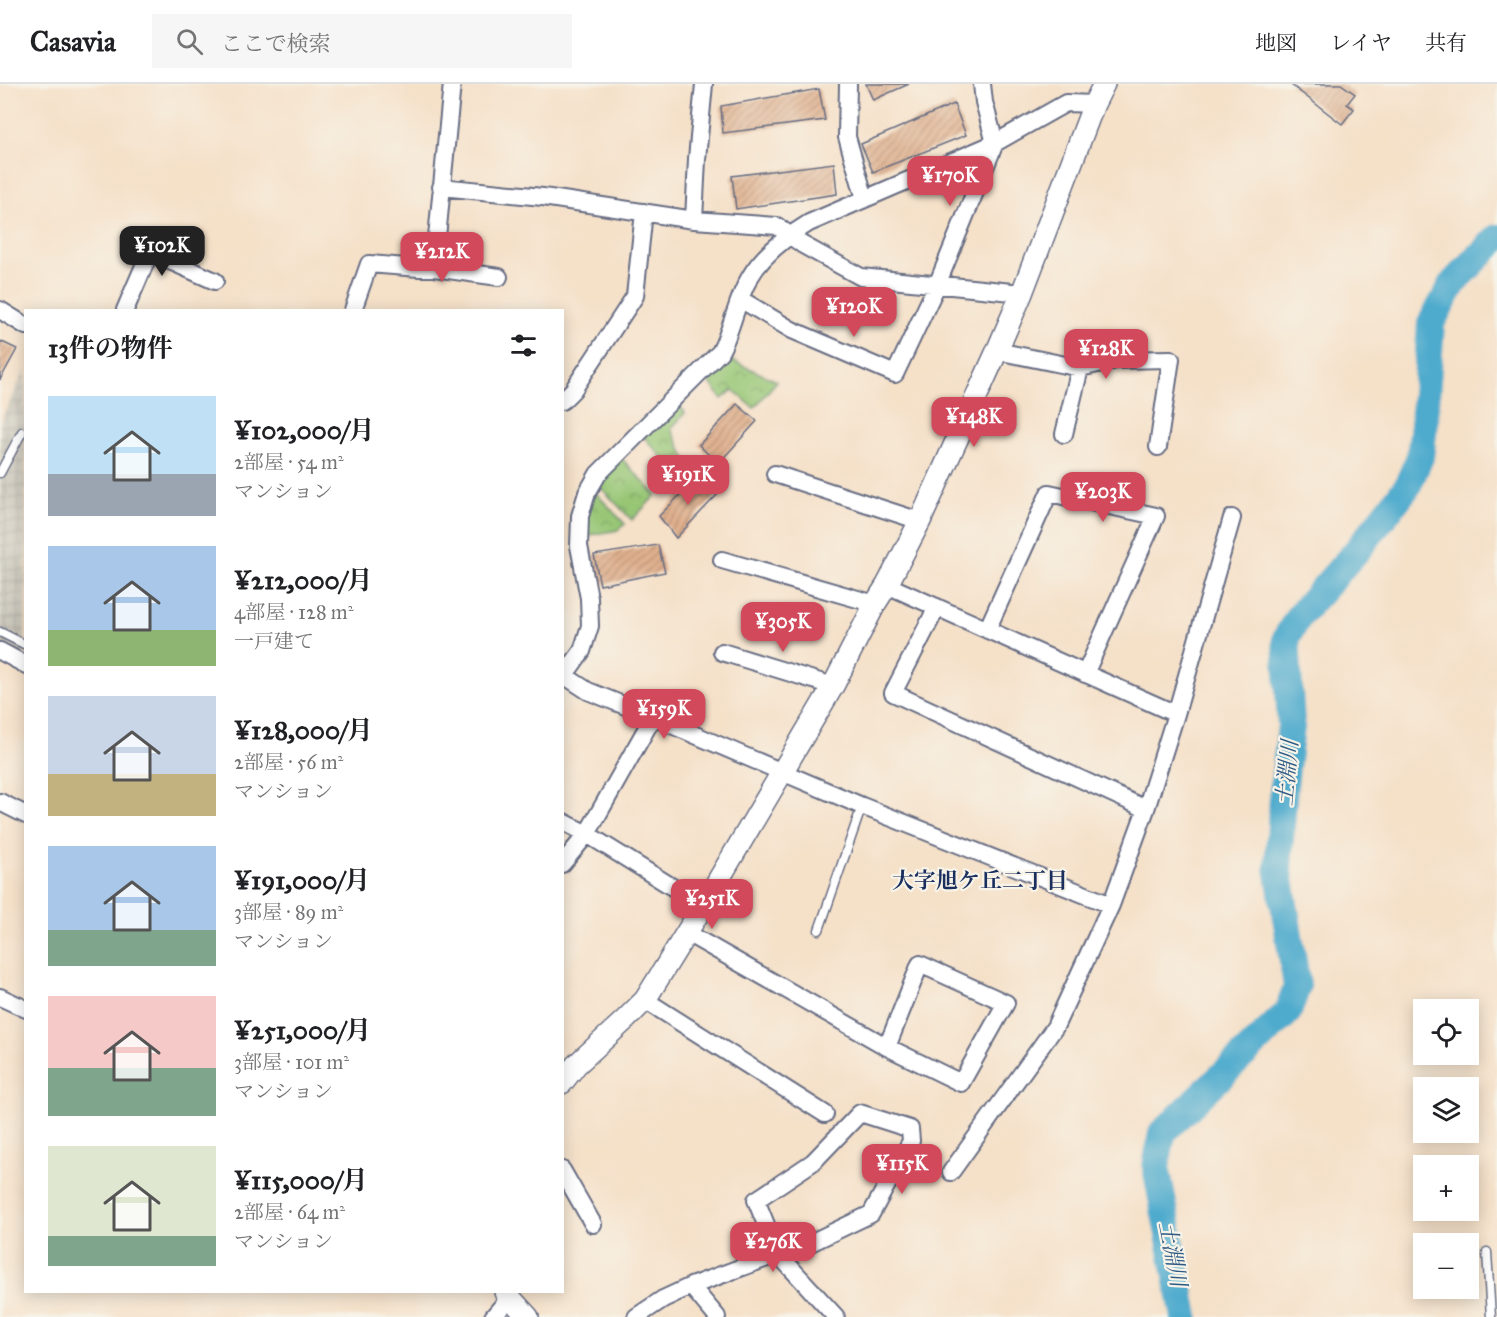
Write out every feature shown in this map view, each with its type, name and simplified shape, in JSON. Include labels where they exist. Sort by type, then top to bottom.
[{"type":"street","points":[[434,268],[452,84]]},
{"type":"street","points":[[694,220],[704,84]]},
{"type":"street","points":[[848,84],[847,138],[865,199]]},
{"type":"street","points":[[740,299],[792,330],[895,374],[937,285],[995,143],[984,102],[982,84]]},
{"type":"street","points":[[564,1080],[576,1065],[645,1000],[833,686],[920,521],[997,351],[1022,293],[1094,104],[1104,84]]},
{"type":"street","points":[[564,674],[582,651],[590,626],[589,598],[579,546],[580,516],[587,493],[598,474],[720,352],[728,337],[749,278],[762,260],[790,235],[809,223],[995,143],[1066,103],[1094,104]]},
{"type":"street","points":[[441,187],[543,197],[694,220],[777,226],[803,245],[861,277],[1022,293]]},
{"type":"street","points":[[564,399],[573,390],[635,296],[644,212]]},
{"type":"street","points":[[125,309],[150,252],[215,281]]},
{"type":"street","points":[[353,309],[369,264],[434,268],[499,276]]},
{"type":"street","points":[[0,310],[24,325]]},
{"type":"street","points":[[997,351],[1080,368],[1116,360],[1171,359],[1158,447]]},
{"type":"street","points":[[1064,434],[1080,368]]},
{"type":"street","points":[[775,474],[920,521]]},
{"type":"street","points":[[987,630],[1049,493],[1156,516],[1085,674]]},
{"type":"street","points":[[951,1172],[1055,1027],[1111,905],[1146,809],[1176,714],[1232,518]]},
{"type":"street","points":[[722,560],[875,604]]},
{"type":"street","points":[[887,585],[1176,714]]},
{"type":"street","points":[[937,608],[893,693],[1146,809]]},
{"type":"street","points":[[0,651],[24,664]]},
{"type":"street","points":[[722,652],[833,686]]},
{"type":"street","points":[[564,676],[588,691],[862,806],[1111,905]]},
{"type":"street","points":[[564,862],[587,834],[653,717]]},
{"type":"street","points":[[0,802],[24,814]]},
{"type":"street","points":[[564,822],[703,906]]},
{"type":"street","points":[[687,933],[887,1047],[961,1083],[1006,1003],[920,964],[887,1047]]},
{"type":"street","points":[[0,997],[24,1009]]},
{"type":"street","points":[[645,1000],[825,1114]]},
{"type":"street","points":[[636,1317],[663,1299],[691,1286],[778,1254],[802,1247],[872,1214],[911,1141],[909,1129],[860,1113],[813,1162],[756,1200],[778,1254],[836,1317]]},
{"type":"street","points":[[564,1173],[593,1224]]},
{"type":"street","points":[[691,1286],[717,1317]]},
{"type":"street","points":[[493,1317],[507,1294],[528,1317]]},
{"type":"lane","points":[[0,472],[22,432]]},
{"type":"lane","points":[[0,632],[24,644]]},
{"type":"lane","points":[[819,930],[862,806]]},
{"type":"lane","points":[[1487,1252],[1491,1317]]},
{"type":"shaded area","points":[[24,372],[24,658],[0,646],[0,423]]},
{"type":"green space","points":[[724,357],[777,381],[754,408],[733,390],[722,399],[705,376]]},
{"type":"green space","points":[[675,400],[685,413],[671,429],[687,461],[675,471],[642,435]]},
{"type":"green space","points":[[620,457],[656,495],[632,520],[598,485]]},
{"type":"green space","points":[[594,491],[625,524],[618,530],[585,536],[587,514]]},
{"type":"building","points":[[866,84],[909,84],[873,100]]},
{"type":"building","points":[[1290,84],[1341,84],[1355,94],[1347,104],[1354,109],[1342,124]]},
{"type":"building","points":[[819,89],[825,120],[723,133],[721,106]]},
{"type":"building","points":[[954,104],[966,135],[873,172],[861,144]]},
{"type":"building","points":[[834,163],[837,194],[736,209],[732,176]]},
{"type":"building","points":[[0,341],[17,349],[0,380]]},
{"type":"building","points":[[737,404],[757,421],[718,464],[699,445]]},
{"type":"building","points":[[699,476],[718,494],[676,538],[659,516]]},
{"type":"building","points":[[658,545],[665,572],[600,585],[594,555]]},
{"type":"waterway","name":"土淵川","points":[[1185,1317],[1156,1167],[1162,1133],[1288,1012],[1297,986],[1278,867],[1291,726],[1286,638],[1299,616],[1359,548],[1407,487],[1420,457],[1431,323],[1454,282],[1497,238]]},
{"type":"district","name":"大字旭ケ丘二丁目","points":[[980,880]]}]
